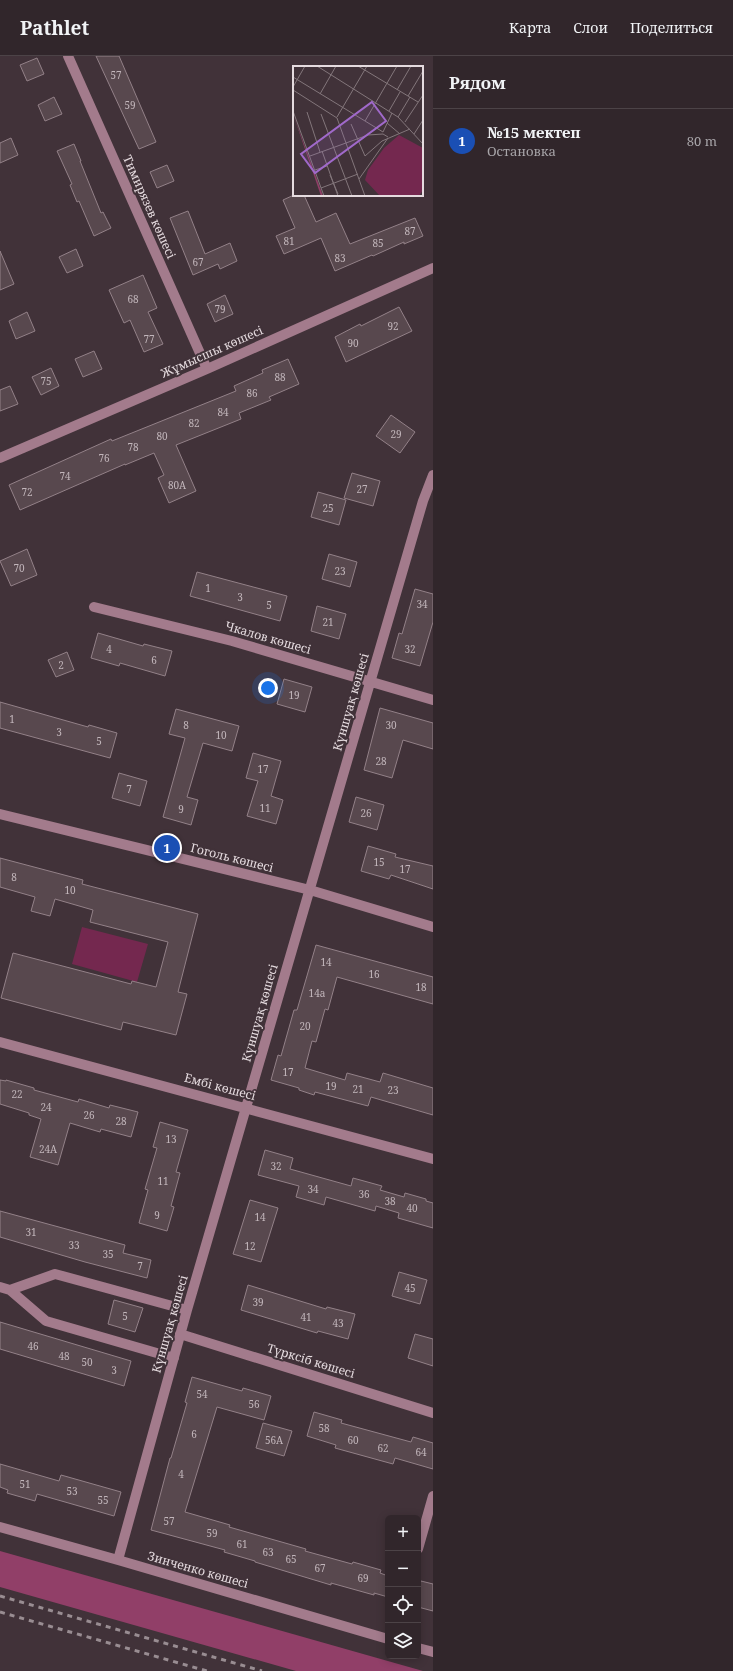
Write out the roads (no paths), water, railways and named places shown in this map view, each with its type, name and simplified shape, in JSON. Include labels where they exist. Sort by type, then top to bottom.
[{"type":"street","name":"Тимирязев көшесі","points":[[68,56],[207,369]]},
{"type":"street","name":"Жұмысшы көшесі","points":[[0,458],[207,369],[433,268]]},
{"type":"street","name":"Күншуақ көшесі","points":[[118,1560],[180,1334],[423,501],[433,475]]},
{"type":"street","name":"Чкалов көшесі","points":[[94,607],[232,641],[433,700]]},
{"type":"street","name":"Гоголь көшесі","points":[[0,814],[310,890],[433,927]]},
{"type":"street","name":"Ембі көшесі","points":[[0,1042],[433,1159]]},
{"type":"street","points":[[10,1290],[55,1274],[187,1310]]},
{"type":"street","points":[[0,1287],[10,1290],[46,1321],[174,1358]]},
{"type":"street","name":"Түрксіб көшесі","points":[[180,1334],[433,1413]]},
{"type":"street","points":[[421,1538],[433,1496]]},
{"type":"street","name":"Зинченко көшесі","points":[[0,1527],[385,1638]]},
{"type":"street","points":[[421,1649],[433,1652]]},
{"type":"railway","points":[[0,1596],[262,1671]]},
{"type":"railway","points":[[0,1612],[207,1671]]},
{"type":"place","name":"№15 мектеп","points":[[167,848]]}]
